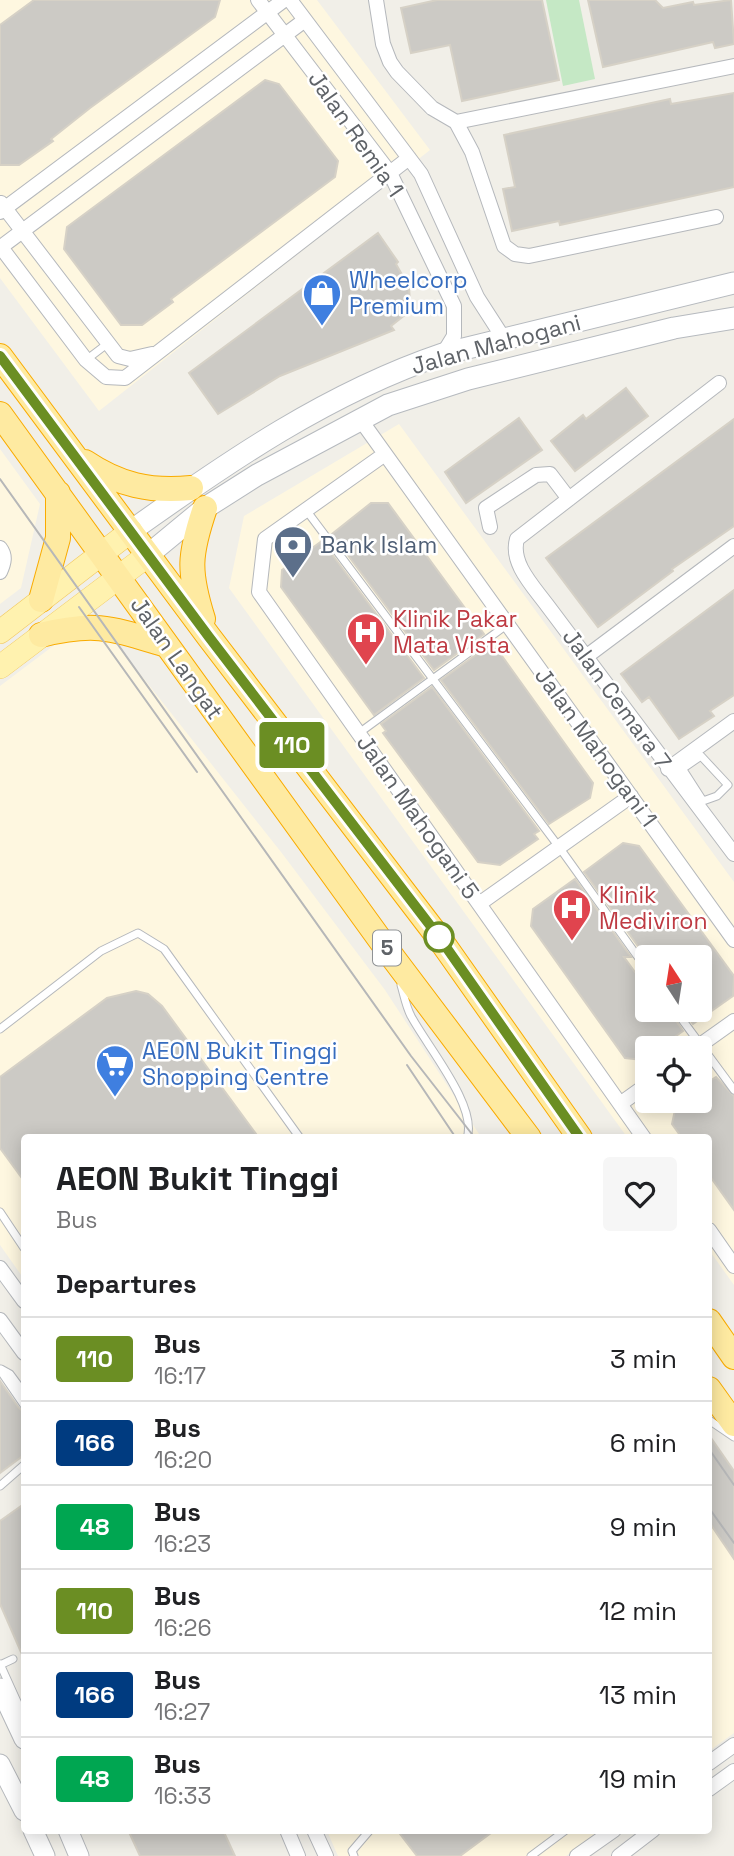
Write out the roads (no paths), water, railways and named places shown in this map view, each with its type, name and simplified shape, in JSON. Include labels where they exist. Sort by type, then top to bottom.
[{"type":"highway","name":"Jalan Langat","points":[[0,356],[209,637],[439,937],[577,1134]]},
{"type":"highway","name":"Jalan Langat","points":[[0,414],[394,959],[526,1134]]},
{"type":"highway","points":[[73,453],[99,472],[143,488],[163,491],[191,488]]},
{"type":"highway","points":[[41,600],[58,538],[58,493]]},
{"type":"highway","points":[[205,508],[191,560],[192,582],[209,637]]},
{"type":"highway","points":[[41,635],[76,627],[107,627],[166,645]]},
{"type":"highway","points":[[712,1325],[734,1357]]},
{"type":"highway","points":[[712,1393],[734,1424]]},
{"type":"main road","name":"Jalan Mahogani","points":[[131,531],[253,446],[370,383],[443,354],[734,283]]},
{"type":"main road","name":"Jalan Mahogani","points":[[148,555],[205,508],[257,475],[360,419],[418,393],[674,328],[734,318]]},
{"type":"main road","points":[[0,632],[131,531]]},
{"type":"main road","points":[[0,667],[148,555]]},
{"type":"street","name":"Jalan Remia 1","points":[[258,0],[390,173],[454,306],[454,336],[443,354]]},
{"type":"street","points":[[156,352],[130,359],[118,356],[2,207],[284,0]]},
{"type":"street","name":"Jalan Remia 1","points":[[290,0],[421,174],[477,297],[504,339]]},
{"type":"street","points":[[375,1],[383,44],[397,72],[432,108],[456,122],[472,152],[504,246],[515,254],[529,256],[716,217]]},
{"type":"street","points":[[305,20],[0,247],[86,360],[106,377],[125,378],[409,158]]},
{"type":"street","points":[[456,122],[734,66]]},
{"type":"street","points":[[490,527],[486,508],[536,475],[550,474],[569,499],[719,383]]},
{"type":"street","name":"Jalan Mahogani 1","points":[[360,419],[734,940]]},
{"type":"street","name":"Jalan Mahogani 5","points":[[385,454],[265,539],[259,592],[640,1134]]},
{"type":"street","name":"Jalan Cemara 7","points":[[569,499],[517,539],[514,550],[524,572],[587,656],[676,766],[734,854]]},
{"type":"street","points":[[587,656],[734,546]]},
{"type":"street","points":[[0,548],[4,553],[4,563],[0,572]]},
{"type":"street","points":[[676,766],[734,721]]},
{"type":"street","points":[[479,904],[631,796]]},
{"type":"street","points":[[712,1037],[734,1021]]},
{"type":"street","points":[[620,1104],[635,1093]]},
{"type":"street","points":[[712,1234],[734,1266]]},
{"type":"street","points":[[0,1268],[21,1297]]},
{"type":"street","points":[[0,1320],[21,1349]]},
{"type":"street","points":[[0,1688],[21,1733]]},
{"type":"street","points":[[712,1761],[734,1745]]},
{"type":"street","points":[[0,1764],[21,1805]]},
{"type":"street","points":[[712,1787],[734,1771]]},
{"type":"street","points":[[35,1834],[45,1856]]},
{"type":"street","points":[[70,1834],[79,1856]]},
{"type":"street","points":[[289,1834],[298,1856]]},
{"type":"street","points":[[316,1834],[326,1856]]},
{"type":"street","points":[[577,1856],[608,1834]]},
{"type":"street","points":[[619,1856],[648,1834]]},
{"type":"lane","points":[[86,360],[107,344]]},
{"type":"lane","points":[[306,510],[635,953]]},
{"type":"lane","points":[[358,733],[508,624]]},
{"type":"lane","points":[[701,756],[728,785],[717,796],[703,801],[676,766],[701,756]]},
{"type":"lane","points":[[0,1029],[100,951],[138,933],[164,949],[297,1134]]},
{"type":"lane","points":[[394,959],[409,1013],[465,1106],[471,1128],[469,1134]]},
{"type":"lane","points":[[712,1064],[734,1090]]},
{"type":"lane","points":[[0,1212],[21,1244]]},
{"type":"lane","points":[[0,1370],[10,1374],[21,1389]]},
{"type":"lane","points":[[0,1370],[21,1401]]},
{"type":"lane","points":[[712,1422],[734,1437]]},
{"type":"lane","points":[[0,1486],[21,1468]]},
{"type":"lane","points":[[13,1659],[0,1664],[21,1710]]},
{"type":"lane","points":[[354,1856],[352,1851],[367,1834]]},
{"type":"lane","points":[[531,1856],[561,1834]]},
{"type":"tram line","points":[[0,479],[411,1056],[472,1134]]},
{"type":"tram line","points":[[79,607],[197,772]]},
{"type":"tram line","points":[[407,1065],[453,1134]]},
{"type":"tram line","points":[[712,1453],[734,1485]]},
{"type":"tram line","points":[[712,1512],[734,1543]]},
{"type":"place","name":"Wheelcorp Premium","points":[[322,327]]},
{"type":"place","name":"Bank Islam","points":[[293,579]]},
{"type":"place","name":"Klinik Pakar Mata Vista","points":[[366,666]]},
{"type":"place","name":"Klinik Mediviron","points":[[572,942]]},
{"type":"place","name":"AEON Bukit Tinggi Shopping Centre","points":[[115,1098]]}]
